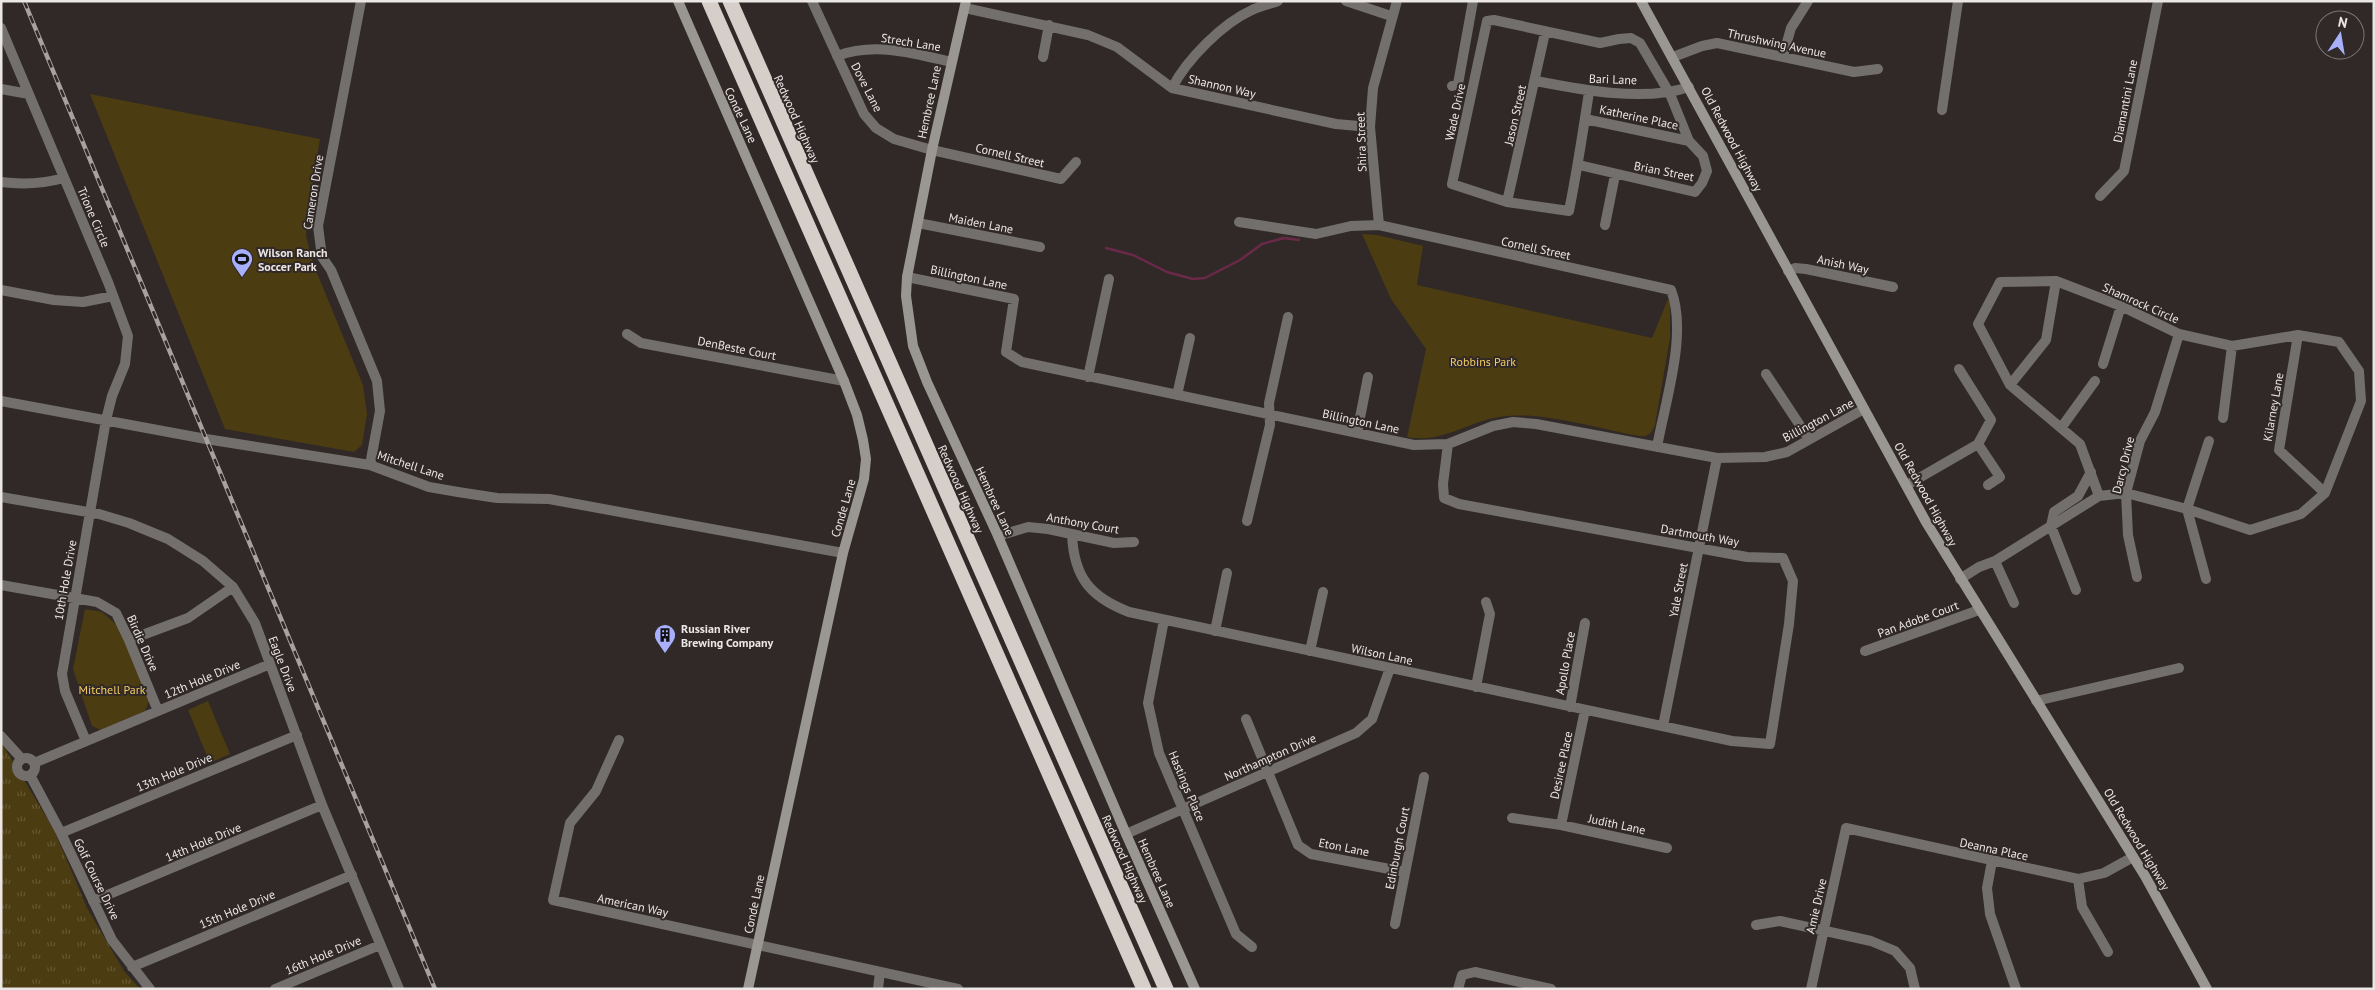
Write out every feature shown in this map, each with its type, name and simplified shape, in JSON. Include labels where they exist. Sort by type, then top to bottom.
[{"type":"highway","points":[[708,1],[1144,989]]},
{"type":"highway","name":"Redwood Highway","points":[[730,1],[1166,989]]},
{"type":"street","name":"Cameron Drive","points":[[361,1],[318,226],[322,257],[331,270],[377,381],[380,411],[370,465]]},
{"type":"street","name":"Conde Lane","points":[[678,1],[858,415],[866,459],[864,479],[843,553],[748,989]]},
{"type":"street","name":"Dove Lane","points":[[812,1],[864,114],[876,128],[894,139],[932,150]]},
{"type":"street","points":[[1172,88],[1185,66],[1251,5],[1278,1]]},
{"type":"street","points":[[1346,1],[1391,16]]},
{"type":"street","name":"Shira Street","points":[[1379,225],[1370,127],[1373,88],[1396,1]]},
{"type":"street","points":[[1452,86],[1458,84],[1473,1]]},
{"type":"street","name":"Old Redwood Highway","points":[[1641,1],[1864,409],[1960,578],[2133,857],[2207,989]]},
{"type":"street","points":[[1783,56],[1791,28],[1808,1]]},
{"type":"street","points":[[1942,110],[1958,1]]},
{"type":"street","name":"Diamantini Lane","points":[[2100,196],[2124,171],[2158,1]]},
{"type":"street","name":"Shannon Way","points":[[965,4],[1088,35],[1117,47],[1172,88],[1336,124],[1370,127]]},
{"type":"street","name":"Hembree Lane","points":[[965,4],[932,150],[908,277],[906,296],[913,346],[927,382],[998,536],[1195,989]]},
{"type":"street","name":"Wade Drive","points":[[1589,92],[1580,144],[1579,165],[1569,211],[1507,202],[1452,184],[1487,22],[1503,20],[1545,33],[1600,44],[1631,38],[1640,43],[1646,50],[1670,94]]},
{"type":"street","points":[[1043,57],[1049,25]]},
{"type":"street","name":"Trione Circle","points":[[1,28],[128,336],[125,364],[112,396],[106,420]]},
{"type":"street","name":"Jason Street","points":[[1507,202],[1536,81],[1545,33]]},
{"type":"street","name":"Thrushwing Avenue","points":[[1673,57],[1702,46],[1717,43],[1854,72],[1878,70]]},
{"type":"street","name":"Strech Lane","points":[[837,56],[866,49],[884,49],[951,62]]},
{"type":"street","name":"Bari Lane","points":[[1536,81],[1589,92],[1670,94],[1689,87]]},
{"type":"street","points":[[1,89],[29,94]]},
{"type":"street","name":"Brian Street","points":[[1579,165],[1695,192],[1702,183],[1707,171],[1703,156],[1689,141],[1670,94]]},
{"type":"street","name":"Katherine Place","points":[[1585,119],[1689,141]]},
{"type":"street","name":"Cornell Street","points":[[932,150],[1061,179],[1076,162]]},
{"type":"street","points":[[1605,225],[1616,175]]},
{"type":"street","points":[[1,182],[20,185],[44,184],[64,178]]},
{"type":"street","name":"Cornell Street","points":[[1239,222],[1316,234],[1351,226],[1379,225],[1671,290],[1677,307],[1675,342],[1657,447]]},
{"type":"street","name":"Maiden Lane","points":[[918,223],[1040,247]]},
{"type":"street","name":"Anish Way","points":[[1788,271],[1801,268],[1893,287]]},
{"type":"street","name":"Billington Lane","points":[[908,277],[1014,299],[1006,352],[1022,362],[1414,445],[1448,444],[1493,426],[1513,422],[1536,424],[1717,458],[1765,457],[1788,452],[1864,409]]},
{"type":"street","points":[[1088,377],[1109,279]]},
{"type":"street","points":[[2010,385],[2046,340],[2056,281]]},
{"type":"street","name":"Shamrock Circle","points":[[1960,578],[1995,560],[2099,496],[2126,493],[2187,508],[2250,530],[2301,514],[2325,493],[2361,401],[2359,371],[2340,342],[2298,335],[2232,346],[2179,334],[2121,306],[2056,281],[2000,282],[1978,324],[2010,385],[2080,444],[2099,496]]},
{"type":"street","points":[[1,290],[54,300],[83,302],[113,296]]},
{"type":"street","points":[[2103,364],[2121,306]]},
{"type":"street","points":[[1248,521],[1270,425],[1269,403],[1288,317]]},
{"type":"street","name":"DenBeste Court","points":[[627,334],[641,343],[844,381]]},
{"type":"street","name":"Darcy Drive","points":[[2137,576],[2128,535],[2126,493],[2140,441],[2154,412],[2179,334]]},
{"type":"street","name":"Kilarney Lane","points":[[2298,335],[2279,450],[2325,493]]},
{"type":"street","points":[[1177,396],[1190,338]]},
{"type":"street","points":[[2223,418],[2232,346]]},
{"type":"street","points":[[1907,485],[1978,444],[1991,420],[1958,369]]},
{"type":"street","points":[[1766,374],[1810,439]]},
{"type":"street","points":[[1357,433],[1368,377]]},
{"type":"street","points":[[2061,428],[2095,381]]},
{"type":"street","name":"Mitchell Lane","points":[[1,401],[206,440],[370,465],[439,489],[497,498],[548,499],[843,553]]},
{"type":"street","name":"10th Hole Drive","points":[[86,741],[66,691],[62,674],[106,420]]},
{"type":"street","points":[[2206,579],[2187,508],[2209,441]]},
{"type":"street","name":"Dartmouth Way","points":[[1448,444],[1443,484],[1444,498],[1459,504],[1699,548],[1747,556],[1783,558],[1793,581],[1789,624],[1770,744],[1732,741]]},
{"type":"street","points":[[1978,444],[2000,477],[1988,485]]},
{"type":"street","name":"Yale Street","points":[[1663,726],[1717,458]]},
{"type":"street","points":[[2076,590],[2050,526],[2054,512],[2078,496],[2091,472]]},
{"type":"street","name":"Eagle Drive","points":[[1,497],[90,513],[130,523],[168,539],[202,561],[233,587],[255,623],[322,806],[399,989]]},
{"type":"street","name":"Anthony Court","points":[[998,536],[1028,528],[1048,529],[1114,543],[1134,542]]},
{"type":"street","name":"Wilson Lane","points":[[1072,535],[1073,553],[1078,571],[1094,593],[1110,605],[1164,620],[1310,652],[1732,741]]},
{"type":"street","points":[[1995,560],[2014,603]]},
{"type":"street","points":[[1215,631],[1227,573]]},
{"type":"street","name":"Birdie Drive","points":[[1,585],[97,602],[116,613],[158,711]]},
{"type":"street","points":[[129,640],[188,618],[233,587]]},
{"type":"street","points":[[1310,652],[1322,592]]},
{"type":"street","points":[[1476,687],[1490,614],[1486,602]]},
{"type":"street","name":"Pan Adobe Court","points":[[1865,651],[1979,610]]},
{"type":"street","name":"Hastings Place","points":[[1164,620],[1148,703],[1159,753],[1236,934],[1252,947]]},
{"type":"street","name":"Apollo Place","points":[[1570,707],[1585,623]]},
{"type":"street","name":"12th Hole Drive","points":[[34,763],[270,664]]},
{"type":"street","name":"Northampton Drive","points":[[1126,834],[1356,733],[1372,718],[1390,668]]},
{"type":"street","points":[[2036,701],[2179,668]]},
{"type":"street","name":"Desiree Place","points":[[1561,825],[1585,710]]},
{"type":"street","name":"Eton Lane","points":[[1246,719],[1298,845],[1311,854],[1405,872]]},
{"type":"street","name":"13th Hole Drive","points":[[61,833],[297,735]]},
{"type":"street","points":[[1,736],[21,758],[29,758],[34,763],[34,771],[30,775],[24,776],[17,770],[16,764],[21,758]]},
{"type":"street","name":"American Way","points":[[619,740],[596,791],[570,823],[553,900],[958,989]]},
{"type":"street","name":"Golf Course Drive","points":[[30,775],[61,833],[112,940],[150,989]]},
{"type":"street","name":"Edinburgh Court","points":[[1395,924],[1424,777]]},
{"type":"street","name":"14th Hole Drive","points":[[93,901],[322,806]]},
{"type":"street","name":"Judith Lane","points":[[1512,818],[1561,825],[1667,848]]},
{"type":"street","name":"Deanna Place","points":[[1846,828],[2078,880],[2104,873],[2133,857]]},
{"type":"street","name":"Amie Drive","points":[[1811,989],[1846,828]]},
{"type":"street","points":[[1992,861],[1987,888],[1990,914],[2016,989]]},
{"type":"street","name":"15th Hole Drive","points":[[132,967],[352,875]]},
{"type":"street","points":[[2078,880],[2082,907],[2108,952]]},
{"type":"street","points":[[1756,925],[1780,921],[1871,941],[1894,951],[1910,968],[1915,989]]},
{"type":"street","name":"16th Hole Drive","points":[[275,989],[380,945]]},
{"type":"street","points":[[878,989],[880,972]]},
{"type":"street","points":[[1458,989],[1462,975],[1474,972],[1549,989]]},
{"type":"green space","name":"Wilson Ranch Soccer Park","points":[[90,94],[320,139],[306,236],[313,263],[363,385],[367,414],[362,445],[354,452],[225,429]]},
{"type":"green space","name":"Robbins Park","points":[[1362,234],[1377,235],[1423,246],[1417,285],[1652,338],[1668,299],[1670,304],[1670,338],[1655,425],[1651,433],[1639,436],[1572,422],[1521,415],[1493,418],[1433,437],[1407,437],[1426,349],[1391,299]]},
{"type":"green space","name":"Mitchell Park","points":[[85,609],[102,612],[119,627],[150,699],[145,711],[101,730],[92,726],[73,669]]},
{"type":"green space","points":[[208,701],[230,754],[210,763],[188,710]]},
{"type":"green space","points":[[1,742],[54,830],[87,908],[124,971],[140,989],[1,989]]},
{"type":"waterway","points":[[1106,248],[1133,255],[1167,272],[1193,279],[1205,278],[1240,260],[1262,244],[1284,238],[1299,240]]},
{"type":"railway","points":[[24,1],[435,989]]},
{"type":"place","name":"Wilson Ranch Soccer Park","points":[[242,278]]},
{"type":"place","name":"Russian River Brewing Company","points":[[665,654]]}]
